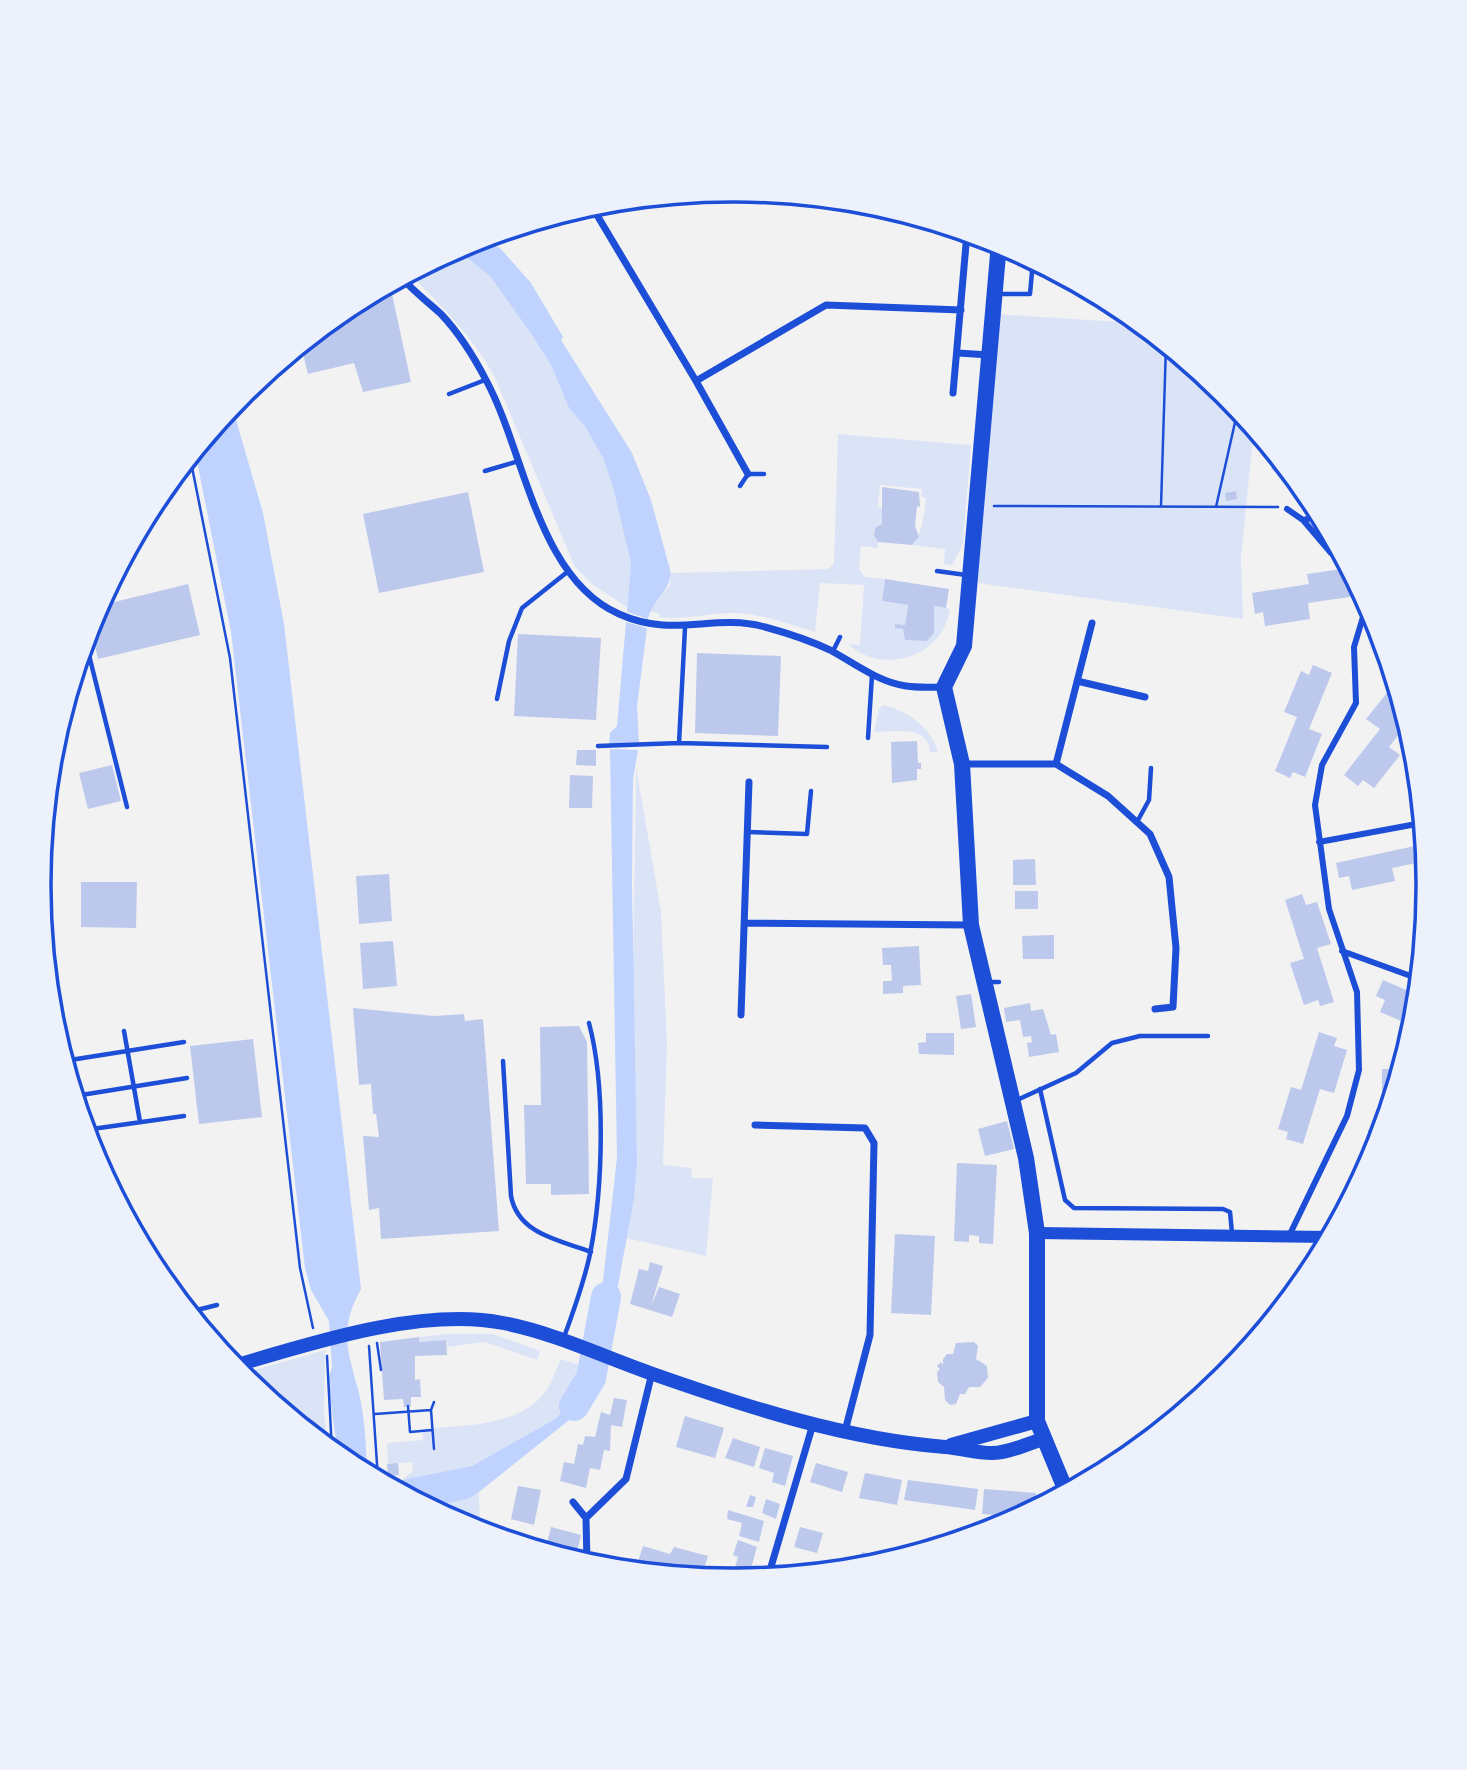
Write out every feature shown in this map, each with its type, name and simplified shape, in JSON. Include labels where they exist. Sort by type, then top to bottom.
[{"type":"main road","points":[[998,256],[964,646],[944,687],[962,764],[971,925],[991,982],[1026,1158],[1037,1233],[1037,1420],[1062,1483]]},
{"type":"main road","points":[[246,1363],[322,1340],[443,1321],[474,1320],[502,1323],[844,1433],[915,1445],[993,1453],[1043,1439]]},
{"type":"main road","points":[[946,1447],[1037,1420]]},
{"type":"street","points":[[597,216],[748,474]]},
{"type":"street","points":[[953,393],[966,243]]},
{"type":"street","points":[[409,285],[442,315],[486,379],[520,460],[541,521],[566,573],[590,595],[620,615],[656,627],[685,628],[732,623],[761,626],[833,652],[872,674],[905,686],[944,687]]},
{"type":"street","points":[[696,381],[826,305],[961,310]]},
{"type":"street","points":[[958,353],[991,355]]},
{"type":"street","points":[[1287,509],[1303,520],[1328,549]]},
{"type":"street","points":[[1303,520],[1309,519]]},
{"type":"street","points":[[1289,1236],[1347,1116],[1359,1070],[1357,992],[1329,909],[1315,805],[1322,765],[1356,703],[1354,647],[1362,620]]},
{"type":"street","points":[[1056,764],[1092,622]]},
{"type":"street","points":[[1077,681],[1145,697]]},
{"type":"street","points":[[962,764],[1056,764],[1108,796],[1150,834],[1169,877],[1176,948],[1173,1007],[1155,1009]]},
{"type":"street","points":[[741,1015],[749,782]]},
{"type":"street","points":[[1319,842],[1413,825]]},
{"type":"street","points":[[746,923],[971,925]]},
{"type":"street","points":[[1342,951],[1410,976]]},
{"type":"street","points":[[754,1125],[864,1128],[874,1143],[870,1335],[844,1433]]},
{"type":"street","points":[[1037,1233],[1318,1237]]},
{"type":"street","points":[[586,1518],[626,1479],[652,1373]]},
{"type":"street","points":[[771,1566],[813,1424]]},
{"type":"street","points":[[573,1502],[586,1518],[587,1552]]},
{"type":"lane","points":[[996,294],[1030,294],[1032,272]]},
{"type":"lane","points":[[449,394],[486,379]]},
{"type":"lane","points":[[485,471],[520,460]]},
{"type":"lane","points":[[740,486],[748,474],[764,474]]},
{"type":"lane","points":[[937,571],[971,576]]},
{"type":"lane","points":[[497,699],[509,641],[522,608],[566,573]]},
{"type":"lane","points":[[679,743],[685,628]]},
{"type":"lane","points":[[833,652],[840,637]]},
{"type":"lane","points":[[90,658],[127,807]]},
{"type":"lane","points":[[868,738],[872,674]]},
{"type":"lane","points":[[598,746],[639,747],[654,743],[679,743],[827,747]]},
{"type":"lane","points":[[1137,822],[1149,800],[1151,768]]},
{"type":"lane","points":[[748,832],[807,834],[811,790]]},
{"type":"lane","points":[[570,1344],[591,1252],[601,1122],[598,1056],[589,1023]]},
{"type":"lane","points":[[124,1031],[139,1122]]},
{"type":"lane","points":[[1013,1102],[1076,1073],[1111,1043],[1140,1036],[1209,1036]]},
{"type":"lane","points":[[73,1059],[184,1042]]},
{"type":"lane","points":[[503,1061],[511,1196],[517,1216],[534,1231],[591,1252]]},
{"type":"lane","points":[[84,1095],[187,1078]]},
{"type":"lane","points":[[1040,1089],[1065,1200],[1074,1208],[1223,1209],[1230,1212],[1232,1236]]},
{"type":"lane","points":[[96,1128],[184,1116]]},
{"type":"lane","points":[[199,1310],[217,1305]]},
{"type":"path","points":[[1161,507],[1166,357]]},
{"type":"path","points":[[1216,508],[1235,422]]},
{"type":"path","points":[[192,469],[230,658],[300,1268],[313,1328],[322,1340],[330,1436]]},
{"type":"path","points":[[976,506],[1287,509]]},
{"type":"path","points":[[369,1334],[381,1370],[371,1372]]},
{"type":"path","points":[[369,1334],[377,1467]]},
{"type":"path","points":[[433,1449],[431,1410],[434,1402]]},
{"type":"path","points":[[408,1406],[410,1432],[432,1430]]},
{"type":"path","points":[[374,1414],[431,1410]]},
{"type":"shaded area","points":[[466,257],[490,276],[551,365],[569,408],[586,428],[603,458],[613,487],[631,564],[628,608],[592,584],[575,567],[495,378],[467,335],[417,281]]},
{"type":"shaded area","points":[[997,314],[1120,322],[1184,372],[1253,442],[1241,557],[1243,619],[970,582]]},
{"type":"shaded area","points":[[838,434],[971,445],[963,544],[952,565],[944,564],[945,549],[913,545],[921,529],[924,511],[926,498],[921,497],[922,489],[880,485],[878,507],[883,508],[882,524],[875,528],[874,536],[878,548],[861,546],[859,569],[865,577],[885,579],[882,601],[908,605],[905,625],[896,624],[895,627],[903,629],[905,639],[927,640],[934,633],[934,606],[950,609],[945,625],[936,639],[910,656],[894,660],[862,654],[848,644],[860,645],[864,585],[820,583],[815,632],[751,614],[667,618],[658,617],[660,614],[650,611],[670,585],[671,573],[828,569],[834,564]]},
{"type":"shaded area","points":[[883,705],[901,711],[917,721],[930,735],[938,752],[930,752],[928,743],[917,733],[874,732],[879,709]]},
{"type":"shaded area","points":[[636,767],[661,911],[667,1045],[663,1165],[691,1168],[692,1178],[713,1178],[706,1256],[626,1238],[637,1162],[632,1028]]},
{"type":"shaded area","points":[[493,1334],[540,1351],[537,1360],[485,1342],[447,1347],[446,1340],[419,1342],[419,1337]]},
{"type":"shaded area","points":[[325,1350],[326,1433],[283,1398],[253,1370]]},
{"type":"shaded area","points":[[561,1359],[582,1366],[565,1409],[555,1419],[472,1466],[402,1480],[413,1471],[412,1462],[388,1464],[387,1443],[423,1440],[422,1429],[500,1420],[529,1407],[541,1397],[550,1384]]},
{"type":"shaded area","points":[[479,1492],[480,1519],[446,1504],[468,1499]]},
{"type":"water","points":[[495,245],[500,248],[531,283],[563,337],[561,340],[632,453],[651,500],[671,573],[667,586],[648,619],[627,612],[631,564],[613,487],[603,458],[586,428],[569,408],[551,365],[490,276],[466,257]]},
{"type":"water","points":[[236,418],[263,513],[284,624],[361,1289],[349,1317],[347,1341],[363,1413],[367,1461],[336,1440],[329,1377],[332,1367],[329,1321],[311,1290],[305,1268],[231,632],[197,463]]},
{"type":"water","points":[[626,622],[647,628],[637,706],[639,745],[609,744],[610,733],[617,726]]},
{"type":"water","points":[[610,749],[638,750],[633,779],[632,884],[637,1162],[634,1199],[608,1339],[591,1333],[602,1290],[617,1158]]},
{"type":"water","points":[[582,1366],[604,1374],[588,1405],[468,1499],[446,1504],[401,1481],[472,1466],[555,1419],[565,1409]]},
{"type":"building","points":[[392,294],[411,382],[363,392],[354,363],[308,374],[303,355],[340,327],[347,325],[354,317]]},
{"type":"building","points":[[882,487],[919,492],[920,507],[917,506],[915,526],[919,537],[912,545],[878,542],[874,536],[875,528],[882,524]]},
{"type":"building","points":[[1236,491],[1237,499],[1226,501],[1225,493]]},
{"type":"building","points":[[468,492],[484,572],[379,593],[363,514]]},
{"type":"building","points":[[1339,569],[1352,597],[1308,603],[1310,619],[1265,626],[1263,612],[1255,614],[1252,593],[1309,584],[1307,574]]},
{"type":"building","points":[[885,579],[949,589],[946,608],[934,606],[934,633],[927,641],[905,640],[903,629],[895,628],[895,624],[905,625],[908,605],[882,601]]},
{"type":"building","points":[[188,584],[200,635],[98,659],[95,645],[112,602]]},
{"type":"building","points":[[518,634],[601,638],[596,720],[514,716]]},
{"type":"building","points":[[697,653],[781,656],[778,736],[695,733]]},
{"type":"building","points":[[1313,665],[1332,673],[1309,729],[1322,734],[1305,777],[1293,772],[1290,778],[1275,771],[1297,717],[1284,712],[1301,671],[1309,675]]},
{"type":"building","points":[[1388,692],[1399,734],[1389,747],[1400,755],[1374,788],[1363,780],[1358,786],[1344,775],[1380,729],[1366,719]]},
{"type":"building","points":[[917,741],[918,763],[921,763],[921,769],[917,769],[917,780],[892,783],[891,742]]},
{"type":"building","points":[[577,750],[596,750],[596,766],[576,765]]},
{"type":"building","points":[[112,765],[121,801],[88,809],[79,773]]},
{"type":"building","points":[[570,775],[593,776],[592,808],[569,808]]},
{"type":"building","points":[[1415,846],[1416,863],[1392,868],[1395,881],[1352,890],[1349,876],[1339,878],[1336,863]]},
{"type":"building","points":[[1035,859],[1036,885],[1013,885],[1013,860]]},
{"type":"building","points":[[389,874],[392,921],[359,924],[356,876]]},
{"type":"building","points":[[81,882],[137,882],[136,928],[81,927]]},
{"type":"building","points":[[1015,891],[1038,891],[1038,909],[1015,909]]},
{"type":"building","points":[[1302,894],[1306,905],[1317,902],[1331,944],[1317,948],[1334,1002],[1320,1006],[1318,1000],[1304,1005],[1290,963],[1304,959],[1285,900]]},
{"type":"building","points":[[1054,935],[1054,959],[1023,959],[1022,936]]},
{"type":"building","points":[[393,941],[397,986],[363,989],[360,943]]},
{"type":"building","points":[[919,946],[921,985],[903,986],[903,993],[883,994],[883,981],[892,981],[891,965],[883,965],[882,948]]},
{"type":"building","points":[[1383,980],[1407,990],[1402,1021],[1380,1012],[1385,1000],[1376,996]]},
{"type":"building","points":[[971,994],[976,1027],[961,1029],[956,996]]},
{"type":"building","points":[[1030,1003],[1031,1011],[1043,1009],[1051,1035],[1056,1034],[1059,1052],[1029,1057],[1027,1043],[1032,1042],[1031,1036],[1023,1037],[1020,1020],[1006,1022],[1004,1008]]},
{"type":"building","points":[[353,1008],[434,1016],[464,1014],[465,1021],[483,1019],[499,1231],[381,1239],[379,1208],[369,1210],[363,1136],[379,1137],[376,1114],[373,1114],[371,1084],[359,1085]]},
{"type":"building","points":[[579,1026],[587,1042],[589,1194],[551,1195],[551,1184],[526,1184],[524,1105],[541,1105],[540,1027]]},
{"type":"building","points":[[1319,1032],[1337,1038],[1334,1046],[1347,1050],[1334,1093],[1320,1089],[1303,1144],[1286,1139],[1288,1132],[1278,1129],[1291,1087],[1301,1090]]},
{"type":"building","points":[[926,1033],[954,1033],[954,1055],[919,1054],[918,1043],[926,1042]]},
{"type":"building","points":[[253,1039],[262,1117],[199,1124],[190,1046]]},
{"type":"building","points":[[1382,1069],[1391,1069],[1382,1098]]},
{"type":"building","points":[[1007,1121],[1014,1149],[985,1156],[978,1129]]},
{"type":"building","points":[[957,1163],[997,1165],[993,1244],[979,1243],[979,1236],[969,1235],[969,1242],[954,1241]]},
{"type":"building","points":[[895,1234],[935,1236],[931,1315],[891,1313]]},
{"type":"building","points":[[650,1262],[663,1266],[651,1306],[659,1287],[680,1294],[672,1317],[630,1304],[639,1269],[648,1271]]},
{"type":"building","points":[[419,1337],[419,1342],[446,1340],[447,1355],[415,1356],[415,1380],[420,1379],[421,1397],[411,1397],[411,1406],[404,1407],[403,1399],[384,1400],[380,1342]]},
{"type":"building","points":[[974,1342],[978,1346],[976,1359],[987,1366],[988,1378],[980,1387],[969,1387],[965,1394],[960,1394],[956,1404],[950,1405],[945,1400],[944,1387],[938,1382],[937,1372],[940,1369],[937,1366],[941,1362],[943,1365],[947,1354],[953,1354],[956,1343]]},
{"type":"building","points":[[614,1398],[627,1400],[622,1427],[611,1425],[610,1451],[604,1450],[600,1470],[590,1468],[586,1488],[560,1481],[564,1462],[574,1464],[578,1444],[583,1445],[585,1436],[595,1437],[601,1412],[610,1415]]},
{"type":"building","points":[[685,1416],[724,1428],[715,1458],[676,1447]]},
{"type":"building","points":[[733,1438],[760,1447],[754,1467],[725,1458]]},
{"type":"building","points":[[765,1448],[793,1456],[785,1486],[772,1482],[774,1473],[759,1468]]},
{"type":"building","points":[[398,1463],[399,1475],[388,1473],[387,1464]]},
{"type":"building","points":[[816,1463],[848,1472],[842,1492],[810,1482]]},
{"type":"building","points":[[865,1473],[902,1480],[897,1505],[859,1498]]},
{"type":"building","points":[[908,1480],[978,1489],[975,1510],[904,1500]]},
{"type":"building","points":[[518,1486],[541,1490],[534,1525],[511,1519]]},
{"type":"building","points":[[984,1489],[1036,1493],[1036,1497],[997,1515],[982,1514]]},
{"type":"building","points":[[750,1495],[756,1497],[753,1507],[746,1507]]},
{"type":"building","points":[[766,1499],[780,1504],[776,1519],[762,1513]]},
{"type":"building","points":[[728,1510],[764,1521],[759,1542],[739,1536],[742,1523],[727,1519]]},
{"type":"building","points":[[551,1527],[581,1535],[578,1549],[547,1541]]},
{"type":"building","points":[[800,1527],[823,1533],[817,1553],[794,1547]]},
{"type":"building","points":[[738,1540],[757,1547],[751,1567],[729,1568],[735,1567],[738,1557],[733,1555]]},
{"type":"building","points":[[643,1546],[670,1554],[674,1547],[708,1556],[705,1567],[638,1561]]},
{"type":"waterway","points":[[574,1406],[591,1378],[606,1297]]}]
